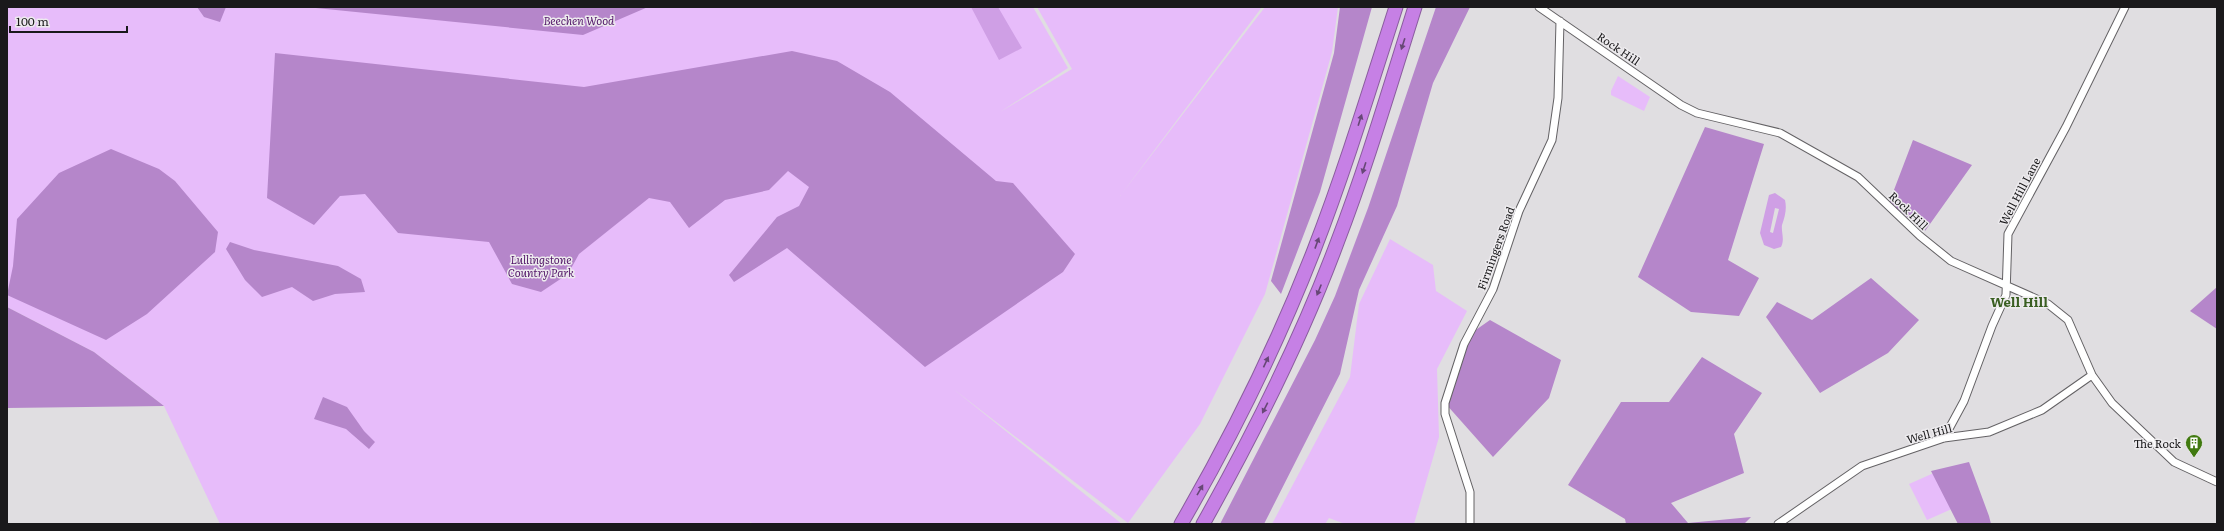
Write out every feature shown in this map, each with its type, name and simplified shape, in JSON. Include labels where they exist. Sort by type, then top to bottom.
[{"type":"highway","points":[[1387,34],[1390,7]]},
{"type":"highway","points":[[1181,524],[1234,429],[1296,296],[1333,201],[1396,7]]},
{"type":"highway","points":[[1203,524],[1272,395],[1317,293],[1354,196],[1415,7]]},
{"type":"street","name":"Rock Hill","points":[[1539,7],[1681,104],[1697,113],[1780,132],[1847,170],[1858,177],[1920,236],[1951,261],[2007,284],[2048,304],[2068,320],[2092,375],[2112,403],[2174,462],[2217,482]]},
{"type":"street","name":"Well Hill Lane","points":[[1944,438],[1964,401],[1989,332],[2006,295],[2008,234],[2066,127],[2125,7]]},
{"type":"street","name":"Firmingers Road","points":[[1470,524],[1470,492],[1448,421],[1445,403],[1464,344],[1493,289],[1519,211],[1552,140],[1558,98],[1560,21]]},
{"type":"street","name":"Well Hill","points":[[1778,524],[1862,466],[1944,438],[1989,432],[2042,410],[2092,375]]},
{"type":"green space","name":"Lullingstone Country Park","points":[[7,7],[1033,7],[1068,68],[1000,112],[1072,69],[1037,7],[1262,7],[1120,196],[1265,7],[1338,7],[1332,52],[1265,294],[1200,424],[1128,523],[952,388],[1122,524],[752,524],[751,522],[748,524],[220,524],[164,406],[94,352],[7,307]]},
{"type":"green space","points":[[197,7],[226,7],[220,22],[204,17]]},
{"type":"green space","name":"Beechen Wood","points":[[306,7],[648,7],[583,35]]},
{"type":"green space","points":[[1340,7],[1372,7],[1320,192],[1281,294],[1271,281],[1334,53]]},
{"type":"green space","points":[[1436,7],[1470,7],[1433,83],[1397,206],[1359,290],[1340,374],[1264,524],[1220,524],[1315,340],[1335,296],[1368,208]]},
{"type":"green space","points":[[792,51],[837,61],[890,92],[996,181],[1013,183],[1075,254],[1063,272],[925,367],[787,248],[734,282],[729,275],[777,217],[799,206],[809,187],[788,171],[769,190],[725,200],[689,228],[670,202],[649,198],[579,254],[568,274],[541,292],[512,284],[489,242],[398,233],[365,194],[340,196],[314,225],[267,198],[275,53],[584,87]]},
{"type":"green space","points":[[1618,76],[1650,97],[1644,111],[1611,95],[1611,91]]},
{"type":"green space","points":[[1705,127],[1764,144],[1728,260],[1759,278],[1739,316],[1691,312],[1638,277]]},
{"type":"green space","points":[[1913,140],[1972,165],[1925,231],[1889,203]]},
{"type":"green space","points":[[111,149],[159,169],[175,181],[218,232],[215,252],[147,314],[106,340],[7,295],[13,266],[17,219],[59,173]]},
{"type":"green space","points":[[1390,239],[1433,265],[1436,291],[1467,311],[1437,369],[1439,437],[1414,524],[1345,524],[1329,518],[1325,524],[1272,524],[1350,377],[1359,304]]},
{"type":"green space","points":[[230,242],[254,250],[338,266],[361,279],[365,292],[335,294],[313,301],[292,287],[262,297],[245,280],[226,249]]},
{"type":"green space","points":[[1871,278],[1919,320],[1888,353],[1820,393],[1766,317],[1777,302],[1812,320]]},
{"type":"green space","points":[[2217,287],[2217,329],[2190,311]]},
{"type":"green space","points":[[7,307],[94,352],[164,406],[7,408]]},
{"type":"green space","points":[[1490,320],[1561,360],[1549,398],[1493,457],[1445,403],[1470,334]]},
{"type":"green space","points":[[1702,357],[1762,393],[1734,434],[1744,473],[1671,503],[1688,523],[1751,517],[1744,524],[1626,524],[1625,519],[1568,485],[1621,402],[1669,402]]},
{"type":"green space","points":[[323,397],[347,407],[364,431],[375,442],[369,449],[346,429],[314,419]]},
{"type":"green space","points":[[1969,462],[1991,524],[1958,524],[1931,471]]},
{"type":"green space","points":[[1936,472],[1954,508],[1927,520],[1909,484]]},
{"type":"shaded area","points":[[971,7],[998,7],[1022,48],[999,60]]},
{"type":"shaded area","points":[[1775,193],[1785,200],[1786,203],[1782,225],[1782,244],[1781,247],[1774,249],[1764,245],[1760,233],[1769,195]],"holes":[[[1775,208],[1779,209],[1773,233],[1770,232]]]},
{"type":"place","name":"The Rock","points":[[2194,458]]},
{"type":"district","name":"Well Hill","points":[[2019,301]]}]
